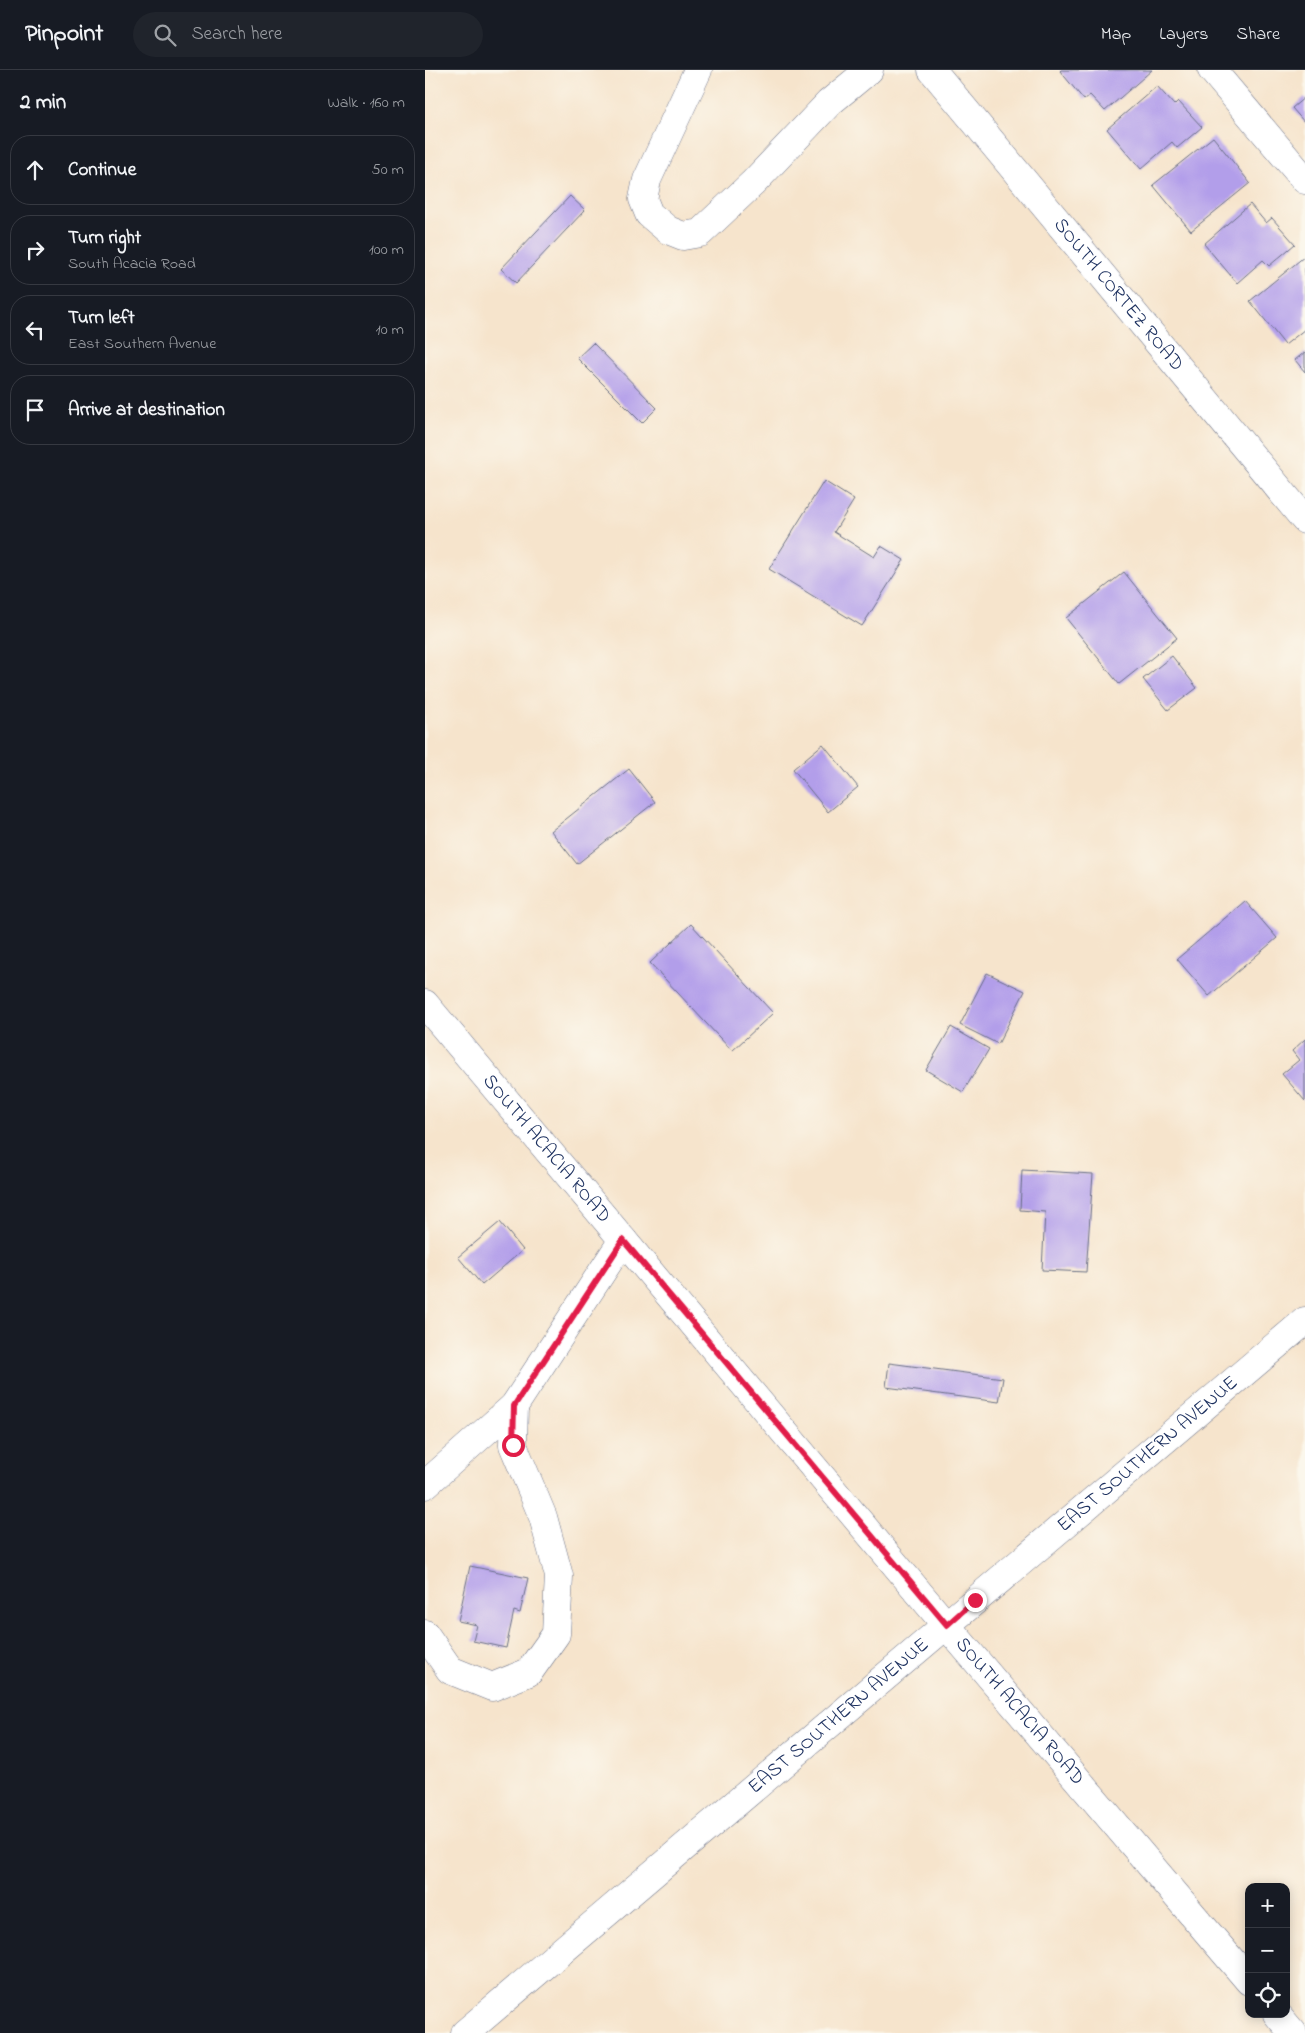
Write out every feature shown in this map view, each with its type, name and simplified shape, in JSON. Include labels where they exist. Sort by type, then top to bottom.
[{"type":"street","points":[[698,70],[647,180],[643,199],[649,214],[668,230],[683,236],[700,233],[754,182],[829,103],[869,70]]},
{"type":"street","name":"SOUTH CORTEZ ROAD","points":[[932,70],[1305,520]]},
{"type":"street","points":[[1212,70],[1305,180]]},
{"type":"street","name":"SOUTH ACACIA ROAD","points":[[425,1004],[1245,1976]]},
{"type":"street","points":[[425,1485],[514,1406],[623,1240]]},
{"type":"street","name":"EAST SOUTHERN AVENUE","points":[[465,2033],[1305,1321]]},
{"type":"street","points":[[425,1634],[450,1670],[492,1687],[529,1672],[556,1634],[559,1576],[543,1517],[513,1445],[514,1406]]},
{"type":"street","points":[[1280,2018],[1293,2033]]},
{"type":"building","points":[[1061,70],[1152,70],[1105,111],[1090,95],[1084,100]]},
{"type":"building","points":[[1157,86],[1174,105],[1178,101],[1202,127],[1177,148],[1172,142],[1141,169],[1107,129]]},
{"type":"building","points":[[1305,97],[1305,123],[1292,108]]},
{"type":"building","points":[[1213,137],[1250,183],[1191,231],[1153,185]]},
{"type":"building","points":[[570,196],[585,210],[516,283],[501,269]]},
{"type":"building","points":[[1250,204],[1266,223],[1272,218],[1295,244],[1269,266],[1263,260],[1237,283],[1204,244]]},
{"type":"building","points":[[1305,256],[1305,329],[1285,345],[1250,301]]},
{"type":"building","points":[[593,343],[657,408],[642,423],[577,358]]},
{"type":"building","points":[[1305,352],[1305,372],[1295,360]]},
{"type":"building","points":[[824,481],[854,500],[834,532],[874,557],[881,546],[904,560],[862,626],[769,569]]},
{"type":"building","points":[[1124,572],[1177,638],[1119,684],[1066,618]]},
{"type":"building","points":[[1172,656],[1197,688],[1168,710],[1143,679]]},
{"type":"building","points":[[823,744],[858,787],[828,812],[793,769]]},
{"type":"building","points":[[629,769],[655,802],[577,864],[551,831]]},
{"type":"building","points":[[1245,901],[1277,938],[1209,996],[1177,959]]},
{"type":"building","points":[[691,924],[773,1013],[732,1051],[650,963]]},
{"type":"building","points":[[987,973],[1025,991],[998,1044],[960,1025]]},
{"type":"building","points":[[951,1027],[989,1049],[963,1092],[926,1070]]},
{"type":"building","points":[[1305,1039],[1305,1101],[1282,1074],[1299,1060],[1292,1051]]},
{"type":"building","points":[[1022,1170],[1093,1174],[1086,1272],[1042,1270],[1045,1212],[1020,1210]]},
{"type":"building","points":[[500,1222],[523,1250],[482,1285],[458,1257]]},
{"type":"building","points":[[889,1363],[1003,1378],[999,1402],[886,1387]]},
{"type":"building","points":[[470,1566],[528,1578],[520,1613],[514,1611],[506,1648],[473,1641],[477,1625],[458,1621]]},
{"type":"route","points":[[513,1445],[514,1406],[623,1240],[947,1625],[975,1600]]}]
